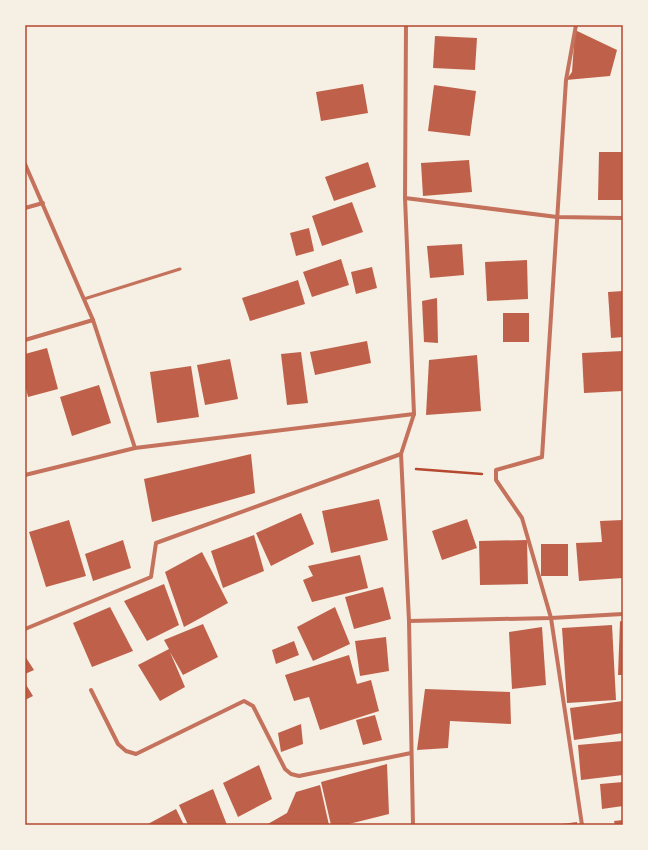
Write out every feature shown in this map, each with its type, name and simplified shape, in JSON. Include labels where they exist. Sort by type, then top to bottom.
[{"type":"street","points":[[406,25],[405,198],[414,414],[401,454],[401,467],[409,621],[413,825]]},
{"type":"street","points":[[576,25],[566,80],[542,457],[496,470],[496,480],[522,518],[550,618],[582,825]]},
{"type":"street","points":[[25,164],[93,320],[135,448]]},
{"type":"street","points":[[405,198],[557,217],[623,218]]},
{"type":"street","points":[[25,208],[43,203]]},
{"type":"street","points":[[25,340],[93,320]]},
{"type":"street","points":[[25,475],[135,448],[414,414]]},
{"type":"street","points":[[25,629],[151,576],[156,543],[401,454]]},
{"type":"street","points":[[409,621],[550,618],[623,614]]},
{"type":"street","points":[[91,690],[118,744],[126,751],[136,754],[244,701],[253,706],[285,769],[295,775],[299,776],[411,753]]},
{"type":"lane","points":[[84,299],[180,269]]},
{"type":"path","points":[[401,467],[496,475]]},
{"type":"building","points":[[575,30],[617,50],[610,76],[566,80],[572,72]]},
{"type":"building","points":[[435,36],[477,38],[475,70],[433,68]]},
{"type":"building","points":[[363,84],[368,113],[321,121],[316,92]]},
{"type":"building","points":[[434,85],[476,91],[470,136],[428,131]]},
{"type":"building","points":[[599,152],[623,152],[623,200],[598,200]]},
{"type":"building","points":[[469,160],[472,192],[423,196],[421,163]]},
{"type":"building","points":[[368,162],[376,187],[334,201],[325,177]]},
{"type":"building","points":[[352,202],[363,232],[322,246],[312,216]]},
{"type":"building","points":[[309,228],[314,251],[296,256],[290,233]]},
{"type":"building","points":[[462,244],[464,275],[430,278],[427,246]]},
{"type":"building","points":[[341,259],[349,285],[312,297],[303,272]]},
{"type":"building","points":[[527,260],[528,299],[487,301],[485,262]]},
{"type":"building","points":[[372,267],[377,288],[356,294],[351,272]]},
{"type":"building","points":[[298,280],[305,304],[250,321],[242,298]]},
{"type":"building","points":[[623,291],[623,337],[611,338],[608,292]]},
{"type":"building","points":[[437,298],[438,343],[424,342],[422,301]]},
{"type":"building","points":[[503,313],[529,313],[529,342],[503,342]]},
{"type":"building","points":[[367,341],[371,363],[315,375],[310,352]]},
{"type":"building","points":[[47,348],[58,389],[28,397],[25,384],[25,354]]},
{"type":"building","points":[[623,351],[623,391],[584,393],[582,353]]},
{"type":"building","points":[[301,352],[308,403],[287,405],[281,354]]},
{"type":"building","points":[[477,355],[481,411],[426,415],[429,360]]},
{"type":"building","points":[[230,359],[238,399],[205,405],[197,365]]},
{"type":"building","points":[[191,366],[199,417],[157,423],[150,372]]},
{"type":"building","points":[[99,385],[111,423],[72,436],[60,397]]},
{"type":"building","points":[[251,454],[255,493],[152,522],[144,479]]},
{"type":"building","points":[[379,499],[388,540],[331,553],[322,511]]},
{"type":"building","points":[[301,513],[314,544],[271,566],[256,533]]},
{"type":"building","points":[[467,519],[477,548],[442,560],[432,531]]},
{"type":"building","points":[[69,520],[86,576],[46,587],[29,532]]},
{"type":"building","points":[[623,520],[623,578],[579,581],[576,543],[602,542],[600,521]]},
{"type":"building","points":[[254,535],[264,571],[223,588],[211,551]]},
{"type":"building","points":[[123,540],[131,568],[93,581],[85,554]]},
{"type":"building","points":[[527,540],[528,584],[480,585],[479,541]]},
{"type":"building","points":[[541,544],[568,544],[568,576],[541,576]]},
{"type":"building","points":[[202,552],[228,603],[184,627],[165,572]]},
{"type":"building","points":[[360,555],[368,588],[312,602],[303,580],[313,576],[308,566]]},
{"type":"building","points":[[164,584],[179,625],[147,641],[124,601]]},
{"type":"building","points":[[383,587],[391,619],[354,629],[345,597]]},
{"type":"building","points":[[110,607],[133,651],[92,667],[73,623]]},
{"type":"building","points":[[335,607],[350,644],[313,661],[297,627]]},
{"type":"building","points":[[620,621],[623,622],[623,675],[618,675]]},
{"type":"building","points":[[203,624],[218,657],[183,675],[170,652],[185,687],[160,701],[138,665],[169,649],[164,640]]},
{"type":"building","points":[[612,625],[616,700],[567,703],[562,628]]},
{"type":"building","points":[[542,627],[546,685],[512,689],[509,632]]},
{"type":"building","points":[[386,637],[389,671],[360,676],[355,641]]},
{"type":"building","points":[[294,641],[299,655],[276,664],[272,650]]},
{"type":"building","points":[[349,655],[357,684],[371,680],[379,711],[320,730],[309,697],[294,701],[285,675]]},
{"type":"building","points":[[25,656],[34,670],[25,674]]},
{"type":"building","points":[[25,683],[33,696],[25,700]]},
{"type":"building","points":[[425,689],[510,692],[511,724],[450,721],[448,748],[417,750]]},
{"type":"building","points":[[623,701],[623,733],[574,740],[570,708]]},
{"type":"building","points":[[375,715],[382,740],[363,745],[356,720]]},
{"type":"building","points":[[301,724],[303,744],[281,752],[278,733]]},
{"type":"building","points":[[623,741],[623,775],[581,780],[578,745]]},
{"type":"building","points":[[387,764],[389,814],[345,825],[331,825],[321,782]]},
{"type":"building","points":[[259,765],[272,799],[238,817],[223,783]]},
{"type":"building","points":[[623,782],[623,806],[602,809],[600,784]]},
{"type":"building","points":[[320,785],[329,825],[266,825],[287,813],[296,792]]},
{"type":"building","points":[[213,789],[227,825],[188,825],[179,805]]},
{"type":"building","points":[[176,809],[184,825],[148,825],[148,824]]},
{"type":"building","points":[[623,820],[623,825],[615,825],[614,821]]},
{"type":"building","points":[[577,822],[577,825],[562,825],[562,824]]}]
